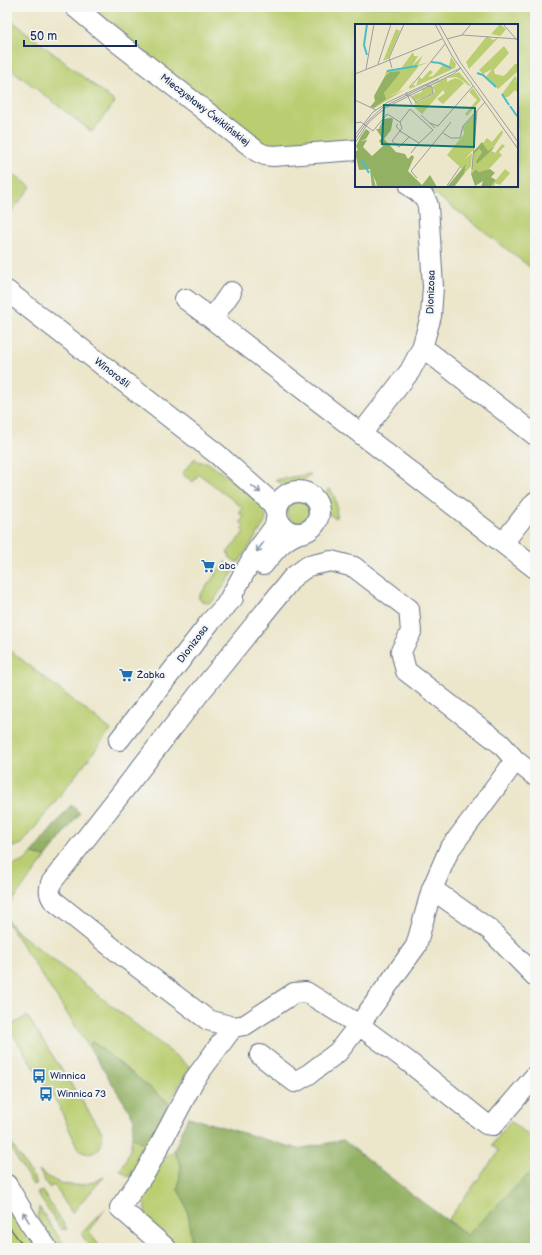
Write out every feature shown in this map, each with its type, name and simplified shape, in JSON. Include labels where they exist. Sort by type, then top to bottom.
[{"type":"street","name":"Mieczysławy Ćwiklińskiej","points":[[75,7],[112,38],[265,156],[355,150]]},
{"type":"street","name":"Dionizosa","points":[[361,434],[410,370],[422,348],[431,316],[433,287],[427,202],[423,194],[412,187]]},
{"type":"street","name":"Winorośli","points":[[7,291],[216,454],[266,496],[272,503],[277,513]]},
{"type":"street","points":[[212,319],[231,292]]},
{"type":"street","points":[[185,298],[535,568]]},
{"type":"street","points":[[430,354],[535,435]]},
{"type":"street","name":"Winorośli","points":[[216,454],[249,468],[278,487],[295,491]]},
{"type":"street","points":[[295,491],[305,492],[313,497],[319,511],[317,522],[314,526],[310,530],[300,533],[289,531],[284,528],[280,524],[277,513],[277,508],[282,498],[285,495],[295,491]]},
{"type":"street","points":[[503,543],[535,502]]},
{"type":"street","name":"Dionizosa","points":[[225,607],[256,552],[275,526],[277,513]]},
{"type":"street","name":"Dionizosa","points":[[119,740],[210,622],[282,542],[300,533]]},
{"type":"street","points":[[535,776],[515,760],[501,744],[406,671],[401,651],[411,632],[409,609],[354,567],[331,561],[308,566],[293,577],[198,695],[51,883],[50,889],[50,895],[53,900],[118,953],[208,1020],[233,1026],[245,1026],[294,993],[306,992],[359,1025],[410,1063],[486,1124],[493,1125],[535,1076]]},
{"type":"street","points":[[260,1055],[295,1082],[309,1074],[338,1052],[416,946],[432,889],[448,850],[515,760]]},
{"type":"street","points":[[432,889],[490,930],[535,976]]},
{"type":"street","points":[[166,1248],[120,1208],[146,1171],[194,1080],[233,1026]]},
{"type":"street","points":[[7,1185],[29,1222],[47,1248]]},
{"type":"green space","points":[[88,7],[502,7],[535,9],[535,271],[426,187],[518,187],[518,24],[355,24],[355,143],[265,149]]},
{"type":"green space","points":[[7,17],[115,102],[92,132],[7,66]]},
{"type":"green space","points":[[7,169],[31,187],[7,217]]},
{"type":"green space","points":[[195,458],[199,462],[207,462],[239,485],[262,506],[265,511],[266,518],[264,524],[239,562],[236,562],[229,557],[230,555],[227,553],[244,532],[241,529],[244,525],[240,522],[244,517],[239,513],[243,508],[199,474],[193,482],[182,474]]},
{"type":"green space","points":[[311,474],[299,483],[289,485],[275,480]]},
{"type":"green space","points":[[329,488],[336,502],[336,518],[328,513],[324,505],[324,497]]},
{"type":"green space","points":[[298,501],[306,504],[309,512],[306,520],[298,523],[290,520],[287,512],[290,504]]},
{"type":"green space","points":[[225,562],[234,568],[234,571],[212,602],[203,602],[199,599],[199,596]]},
{"type":"green space","points":[[7,648],[111,730],[22,844],[7,849]]},
{"type":"green space","points":[[71,805],[80,813],[46,857],[32,853]]},
{"type":"green space","points":[[32,853],[46,857],[7,907],[7,868],[24,861]]},
{"type":"green space","points":[[7,919],[15,930],[190,1067],[169,1103],[92,1041],[89,1047],[7,922]]},
{"type":"green space","points":[[27,1016],[102,1132],[103,1138],[100,1148],[92,1153],[88,1154],[78,1149],[59,1106],[8,1027]]},
{"type":"green space","points":[[92,1041],[169,1103],[149,1147],[132,1137],[134,1119],[89,1047]]},
{"type":"green space","points":[[188,1117],[298,1149],[343,1140],[410,1193],[467,1235],[535,1168],[535,1248],[192,1248],[189,1218],[184,1200],[178,1190],[181,1165],[174,1151]]},
{"type":"green space","points":[[510,1121],[535,1140],[535,1168],[467,1235],[448,1220],[499,1151],[492,1145]]},
{"type":"green space","points":[[7,1137],[37,1183],[33,1185],[7,1143]]},
{"type":"green space","points":[[132,1137],[149,1147],[128,1177],[120,1170],[128,1155]]},
{"type":"green space","points":[[174,1151],[181,1165],[178,1190],[184,1200],[189,1218],[192,1248],[182,1248],[155,1228],[146,1218],[143,1189],[158,1161]]},
{"type":"green space","points":[[39,1170],[63,1184],[71,1185],[88,1184],[105,1176],[72,1213],[54,1185],[49,1188]]},
{"type":"green space","points":[[42,1191],[67,1229],[61,1229],[37,1193]]},
{"type":"green space","points":[[7,1202],[37,1248],[7,1248]]},
{"type":"green space","points":[[39,1207],[66,1248],[59,1248],[37,1218]]},
{"type":"green space","points":[[105,1209],[89,1232],[101,1248],[91,1248],[81,1234]]},
{"type":"tram line","points":[[7,1224],[25,1248]]},
{"type":"tram line","points":[[7,1238],[14,1248]]},
{"type":"place","name":"abc","points":[[208,566]]},
{"type":"place","name":"Żabka","points":[[126,675]]},
{"type":"place","name":"Winnica","points":[[39,1076]]},
{"type":"place","name":"Winnica 73","points":[[46,1094]]}]
